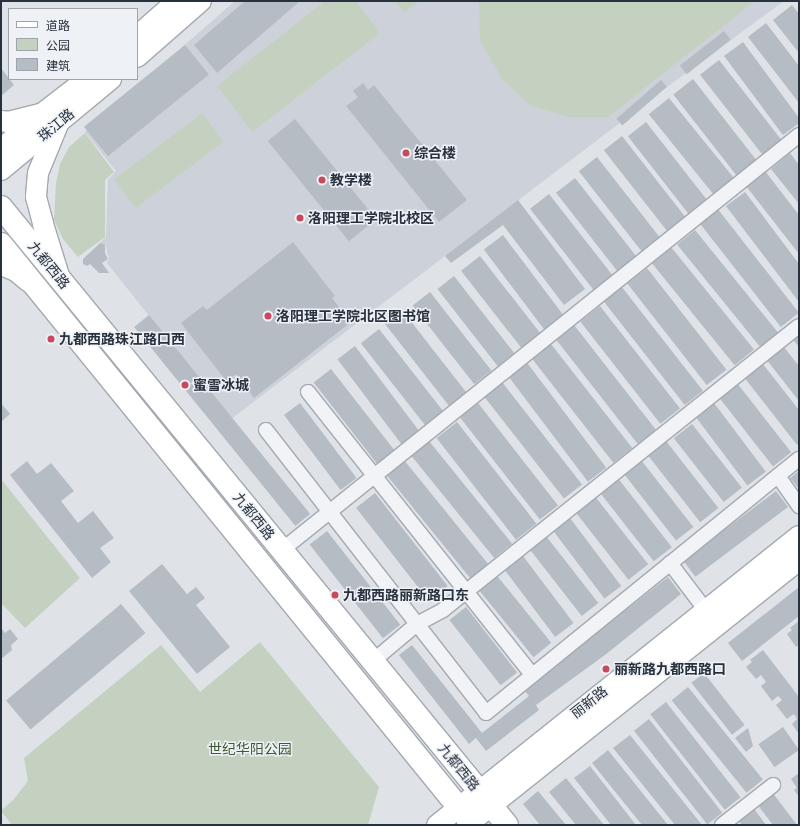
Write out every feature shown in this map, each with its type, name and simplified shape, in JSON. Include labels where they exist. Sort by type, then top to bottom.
[{"type":"main road","points":[[138,35],[177,1]]},
{"type":"main road","points":[[138,56],[200,1]]},
{"type":"main road","name":"珠江路","points":[[1,170],[86,80]]},
{"type":"main road","name":"珠江路","points":[[1,149],[108,80]]},
{"type":"main road","points":[[1,122],[51,118],[38,173],[36,197],[60,279]]},
{"type":"main road","name":"九都西路","points":[[1,207],[507,825]]},
{"type":"main road","name":"九都西路","points":[[1,244],[467,820]]},
{"type":"main road","points":[[1,265],[16,271],[36,288]]},
{"type":"main road","name":"丽新路","points":[[437,825],[467,820],[484,798],[711,618],[799,536]]},
{"type":"main road","name":"丽新路","points":[[711,618],[799,560]]},
{"type":"street","points":[[282,550],[799,135]]},
{"type":"street","points":[[373,661],[417,624],[443,610],[799,326]]},
{"type":"street","points":[[308,392],[532,676]]},
{"type":"street","points":[[266,430],[486,713],[799,459]]},
{"type":"street","points":[[778,476],[799,506]]},
{"type":"street","points":[[670,563],[711,618]]},
{"type":"street","points":[[722,825],[773,785]]},
{"type":"shaded area","name":"洛阳理工学院北校区","points":[[235,1],[784,1],[667,87],[231,419],[107,263],[109,259],[106,246],[100,243],[106,237],[108,180],[116,171],[85,132]]},
{"type":"green space","points":[[325,1],[356,1],[380,33],[252,132],[217,86]]},
{"type":"green space","points":[[395,1],[419,1],[404,13]]},
{"type":"green space","points":[[479,1],[755,1],[608,117],[570,117],[531,106],[502,79],[480,40]]},
{"type":"green space","points":[[202,113],[224,142],[136,208],[114,179]]},
{"type":"green space","points":[[85,133],[114,172],[105,180],[105,237],[78,257],[63,239],[54,220],[56,183],[60,164],[69,147]]},
{"type":"green space","points":[[1,479],[80,578],[25,628],[1,603]]},
{"type":"green space","name":"世纪华阳公园","points":[[260,642],[379,787],[368,825],[12,825],[1,811],[14,799],[28,781],[24,758],[161,645],[200,692]]},
{"type":"building","points":[[245,1],[300,1],[217,73],[194,45]]},
{"type":"building","points":[[792,5],[799,14],[799,53],[773,20]]},
{"type":"building","points":[[766,23],[799,66],[799,103],[748,37]]},
{"type":"building","points":[[724,31],[731,40],[687,74],[680,65]]},
{"type":"building","points":[[743,42],[799,118],[799,123],[783,135],[724,56]]},
{"type":"building","points":[[185,45],[209,75],[108,156],[84,127]]},
{"type":"building","points":[[719,60],[782,141],[764,156],[700,75]]},
{"type":"building","points":[[1,68],[8,77],[8,80],[10,80],[14,85],[1,96]]},
{"type":"building","points":[[693,79],[758,162],[738,177],[673,94]]},
{"type":"building","points":[[661,80],[667,87],[622,125],[616,119]]},
{"type":"building","name":"综合楼","points":[[363,83],[368,90],[374,85],[467,200],[439,222],[346,106],[358,97],[353,91]]},
{"type":"building","points":[[669,98],[734,178],[714,194],[649,114]]},
{"type":"building","name":"教学楼","points":[[295,119],[376,219],[349,241],[268,141]]},
{"type":"building","points":[[646,122],[708,201],[689,215],[628,136]]},
{"type":"building","points":[[622,136],[686,218],[668,232],[604,150]]},
{"type":"building","points":[[790,153],[799,165],[799,204],[771,169]]},
{"type":"building","points":[[597,157],[661,239],[643,253],[579,171]]},
{"type":"building","points":[[765,171],[799,215],[799,254],[746,186]]},
{"type":"building","points":[[575,178],[637,257],[618,272],[556,193]]},
{"type":"building","points":[[745,192],[799,264],[799,302],[726,206]]},
{"type":"building","points":[[549,194],[614,277],[595,292],[530,209]]},
{"type":"building","points":[[518,200],[585,289],[564,305],[503,225],[451,263],[445,256]]},
{"type":"building","points":[[717,208],[799,313],[781,327],[699,222]]},
{"type":"building","points":[[695,230],[778,333],[760,347],[677,244]]},
{"type":"building","points":[[503,235],[564,316],[545,330],[484,249]]},
{"type":"building","name":"洛阳理工学院北区图书馆","points":[[293,242],[335,296],[332,298],[351,322],[254,398],[236,374],[227,382],[181,323],[203,306],[207,310]]},
{"type":"building","points":[[100,243],[105,245],[105,253],[108,259],[102,263],[109,273],[99,273],[90,264],[87,266],[83,264],[83,259]]},
{"type":"building","points":[[671,247],[754,350],[735,365],[652,263]]},
{"type":"building","points":[[480,256],[540,333],[521,348],[461,271]]},
{"type":"building","points":[[647,268],[726,370],[707,385],[627,283]]},
{"type":"building","points":[[454,276],[514,353],[498,366],[437,289]]},
{"type":"building","points":[[621,286],[703,391],[685,405],[603,300]]},
{"type":"building","points":[[430,292],[492,371],[474,384],[413,306]]},
{"type":"building","points":[[600,306],[680,408],[660,424],[580,321]]},
{"type":"building","points":[[402,310],[467,393],[449,406],[385,324]]},
{"type":"building","points":[[149,315],[310,514],[295,526],[134,327]]},
{"type":"building","points":[[574,325],[656,430],[638,444],[556,339]]},
{"type":"building","points":[[379,329],[443,411],[425,425],[361,343]]},
{"type":"building","points":[[799,332],[799,347],[792,338]]},
{"type":"building","points":[[551,344],[632,448],[613,463],[532,359]]},
{"type":"building","points":[[355,346],[421,433],[403,446],[337,359]]},
{"type":"building","points":[[783,346],[799,366],[799,401],[766,359]]},
{"type":"building","points":[[525,360],[606,468],[588,482],[507,374]]},
{"type":"building","points":[[762,363],[799,410],[799,443],[797,445],[744,377]]},
{"type":"building","points":[[331,369],[396,452],[378,465],[314,383]]},
{"type":"building","points":[[502,382],[582,484],[564,499],[484,396]]},
{"type":"building","points":[[737,383],[791,452],[773,467],[719,397]]},
{"type":"building","points":[[1,403],[10,414],[1,422]]},
{"type":"building","points":[[300,403],[357,478],[341,490],[284,415]]},
{"type":"building","points":[[478,403],[558,505],[540,520],[460,417]]},
{"type":"building","points":[[714,403],[766,472],[747,486],[696,417]]},
{"type":"building","points":[[457,422],[536,524],[516,540],[437,438]]},
{"type":"building","points":[[692,424],[742,488],[724,502],[674,438]]},
{"type":"building","points":[[429,441],[512,544],[494,558],[411,455]]},
{"type":"building","points":[[666,441],[718,508],[700,522],[648,455]]},
{"type":"building","points":[[404,460],[488,564],[470,579],[386,474]]},
{"type":"building","points":[[641,460],[693,527],[676,541],[624,474]]},
{"type":"building","points":[[27,461],[37,474],[51,463],[74,491],[61,501],[78,523],[93,511],[114,538],[100,548],[111,562],[92,578],[10,475]]},
{"type":"building","points":[[799,471],[799,489],[790,478]]},
{"type":"building","points":[[617,477],[672,547],[654,561],[599,491]]},
{"type":"building","points":[[776,491],[788,507],[695,577],[683,561]]},
{"type":"building","points":[[375,493],[448,586],[429,601],[356,508]]},
{"type":"building","points":[[594,495],[648,564],[628,580],[574,510]]},
{"type":"building","points":[[570,518],[621,586],[604,599],[553,531]]},
{"type":"building","points":[[327,531],[400,625],[383,638],[310,545]]},
{"type":"building","points":[[546,536],[598,603],[582,616],[529,549]]},
{"type":"building","points":[[520,552],[574,623],[555,637],[502,566]]},
{"type":"building","points":[[162,564],[187,594],[196,587],[205,598],[196,605],[230,647],[197,674],[129,591]]},
{"type":"building","points":[[494,572],[551,643],[533,657],[476,586]]},
{"type":"building","points":[[668,577],[681,594],[605,655],[536,705],[539,710],[486,751],[476,738],[469,744],[399,655],[412,645],[482,733],[529,696],[524,690]]},
{"type":"building","points":[[799,587],[799,616],[742,661],[728,643]]},
{"type":"building","points":[[121,604],[145,633],[31,730],[6,700]]},
{"type":"building","points":[[466,607],[517,672],[501,685],[449,620]]},
{"type":"building","points":[[799,621],[799,645],[796,647],[787,634],[792,630],[790,628]]},
{"type":"building","points":[[1,628],[5,633],[10,629],[18,639],[11,645],[12,650],[1,659]]},
{"type":"building","points":[[763,650],[799,697],[799,734],[792,724],[797,719],[794,714],[787,719],[776,705],[782,700],[778,696],[772,701],[761,686],[766,682],[761,675],[756,679],[746,667],[752,662],[750,660]]},
{"type":"building","points":[[704,673],[745,725],[732,735],[691,683]]},
{"type":"building","points":[[688,687],[763,779],[747,793],[672,700]]},
{"type":"building","points":[[666,702],[740,797],[725,810],[650,714]]},
{"type":"building","points":[[649,719],[722,813],[707,824],[634,731]]},
{"type":"building","points":[[783,727],[799,750],[774,767],[758,744]]},
{"type":"building","points":[[748,728],[753,746],[746,752],[735,738]]},
{"type":"building","points":[[630,735],[702,825],[675,825],[613,748]]},
{"type":"building","points":[[608,750],[668,825],[642,825],[592,763]]},
{"type":"building","points":[[590,766],[636,825],[611,825],[574,778]]},
{"type":"building","points":[[799,773],[799,797],[794,790],[797,788],[791,779]]},
{"type":"building","points":[[566,778],[604,825],[576,825],[549,792]]},
{"type":"building","points":[[538,791],[566,825],[540,825],[523,804]]},
{"type":"building","points":[[772,792],[797,825],[773,825],[757,804]]},
{"type":"building","points":[[752,806],[766,825],[742,825],[737,818]]},
{"type":"place","name":"综合楼","points":[[406,153]]},
{"type":"place","name":"教学楼","points":[[322,180]]},
{"type":"place","name":"洛阳理工学院北校区","points":[[300,218]]},
{"type":"place","name":"洛阳理工学院北区图书馆","points":[[268,316]]},
{"type":"place","name":"九都西路珠江路口西","points":[[51,339]]},
{"type":"place","name":"蜜雪冰城","points":[[185,385]]},
{"type":"place","name":"九都西路丽新路口东","points":[[335,595]]},
{"type":"place","name":"丽新路九都西路口","points":[[606,669]]}]
